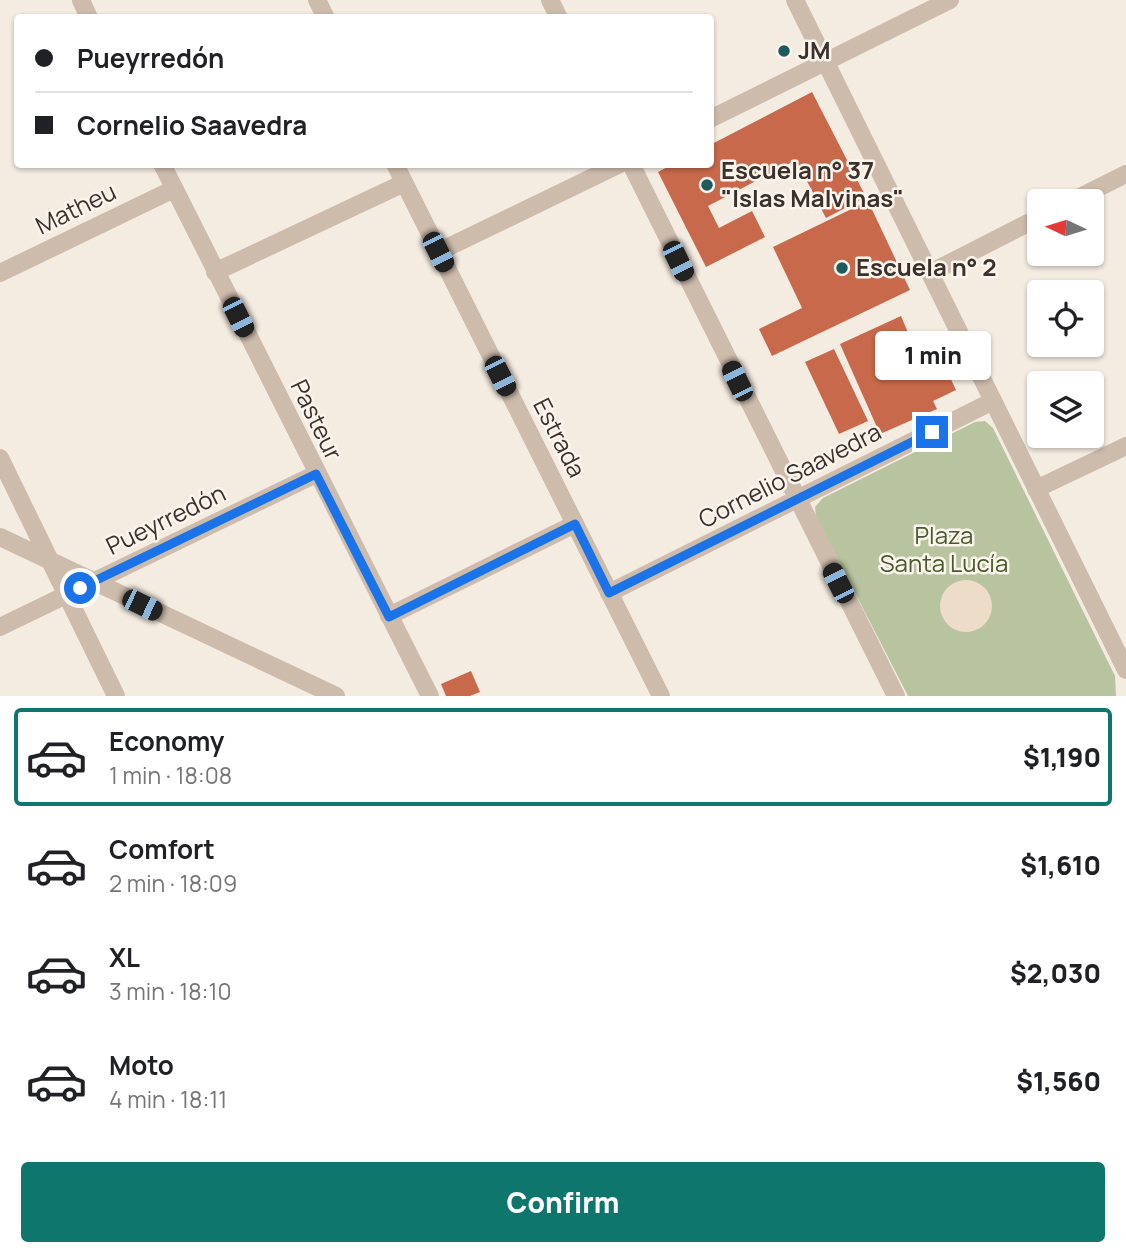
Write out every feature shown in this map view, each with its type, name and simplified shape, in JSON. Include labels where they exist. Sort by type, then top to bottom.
[{"type":"street","points":[[795,0],[1126,670]]},
{"type":"street","points":[[714,117],[950,0]]},
{"type":"street","name":"Pasteur","points":[[164,168],[430,696]]},
{"type":"street","name":"Estrada","points":[[397,168],[661,696]]},
{"type":"street","points":[[438,252],[612,168]]},
{"type":"street","points":[[633,168],[796,501],[896,696]]},
{"type":"street","points":[[1096,189],[1126,174]]},
{"type":"street","points":[[215,272],[404,183]]},
{"type":"street","name":"Matheu","points":[[0,273],[174,188]]},
{"type":"street","points":[[930,273],[1027,224]]},
{"type":"street","name":"Cornelio Saavedra","points":[[609,593],[993,401]]},
{"type":"street","points":[[1036,489],[1126,446]]},
{"type":"street","points":[[0,458],[116,696]]},
{"type":"street","name":"Pueyrredón","points":[[0,627],[316,474]]},
{"type":"street","points":[[389,617],[575,524]]},
{"type":"street","points":[[0,537],[336,696]]},
{"type":"green space","name":"Plaza Santa Lucía","points":[[985,421],[993,428],[1115,676],[1116,696],[908,696],[816,517],[815,507],[823,498],[975,422]]},
{"type":"shaded area","points":[[966,580],[985,587],[992,606],[985,625],[966,632],[947,625],[940,606],[947,587]]},
{"type":"building","name":"Escuela n° 37 \"Islas Malvinas\"","points":[[812,92],[866,197],[826,218],[796,160],[708,206],[719,228],[752,211],[765,237],[706,267],[658,172],[666,168],[714,168],[714,143]]},
{"type":"building","name":"Escuela n° 2","points":[[868,201],[910,290],[772,356],[759,329],[802,308],[773,247]]},
{"type":"building","points":[[901,316],[915,349],[933,341],[956,390],[933,401],[937,409],[880,434],[840,344]]},
{"type":"building","points":[[834,349],[868,421],[839,434],[805,362]]},
{"type":"building","points":[[471,671],[480,692],[470,696],[446,696],[441,684]]},
{"type":"place","name":"JM","points":[[784,51]]},
{"type":"place","name":"Escuela n° 37 \"Islas Malvinas\"","points":[[707,185]]},
{"type":"place","name":"Escuela n° 2","points":[[842,268]]},
{"type":"route","points":[[80,588],[316,474],[389,617],[575,524],[609,593],[932,432]]}]
